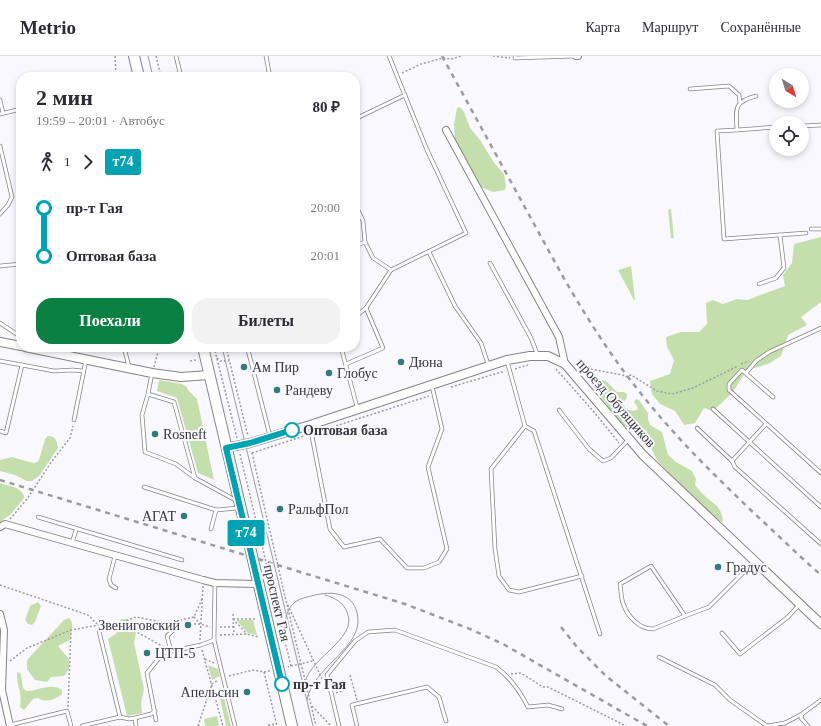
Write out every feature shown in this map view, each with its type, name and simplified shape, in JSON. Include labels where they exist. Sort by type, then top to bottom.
[{"type":"main road","points":[[134,56],[138,72]]},
{"type":"main road","name":"проспект Гая","points":[[204,352],[292,726]]},
{"type":"street","name":"проезд Обувщиков","points":[[446,130],[559,337],[566,364],[629,439],[669,481],[821,624]]},
{"type":"street","points":[[0,342],[16,345]]},
{"type":"street","points":[[53,352],[152,373],[181,377],[210,375]]},
{"type":"street","points":[[226,448],[250,443],[310,425],[507,360],[548,356],[566,364]]},
{"type":"street","points":[[3,525],[215,583],[258,584]]},
{"type":"street","points":[[0,614],[4,630],[1,689],[3,706],[10,726]]},
{"type":"lane","points":[[176,56],[180,72]]},
{"type":"lane","points":[[266,56],[269,72]]},
{"type":"lane","points":[[360,313],[366,308],[391,270],[466,233],[427,150],[389,56]]},
{"type":"lane","points":[[515,57],[577,56]]},
{"type":"lane","points":[[690,89],[729,86],[739,95],[740,103]]},
{"type":"lane","points":[[360,117],[404,95]]},
{"type":"lane","points":[[738,130],[736,110],[740,103],[745,99],[756,96]]},
{"type":"lane","points":[[0,100],[2,114],[16,110]]},
{"type":"lane","points":[[809,125],[821,124]]},
{"type":"lane","points":[[769,128],[717,131],[724,239],[806,233]]},
{"type":"lane","points":[[0,146],[12,197],[8,205],[0,214]]},
{"type":"lane","points":[[360,215],[363,222],[365,242],[373,258],[391,270]]},
{"type":"lane","points":[[811,229],[821,229]]},
{"type":"lane","points":[[759,284],[776,278],[784,268],[780,234]]},
{"type":"lane","points":[[360,244],[365,242]]},
{"type":"lane","points":[[429,252],[455,306],[481,343],[489,366]]},
{"type":"lane","points":[[490,263],[531,338],[538,356]]},
{"type":"lane","points":[[0,266],[16,264]]},
{"type":"lane","points":[[346,364],[382,348],[366,308]]},
{"type":"lane","points":[[0,323],[16,334]]},
{"type":"lane","points":[[746,373],[756,361],[769,352],[821,328]]},
{"type":"lane","points":[[125,352],[130,369]]},
{"type":"lane","points":[[249,352],[270,437]]},
{"type":"lane","points":[[342,352],[358,409]]},
{"type":"lane","points":[[74,420],[86,360]]},
{"type":"lane","points":[[507,360],[525,426],[534,432],[600,634]]},
{"type":"lane","points":[[0,361],[54,372],[73,370],[83,371]]},
{"type":"lane","points":[[0,431],[6,433],[22,365]]},
{"type":"lane","points":[[773,397],[742,370],[729,384],[729,390],[821,473]]},
{"type":"lane","points":[[152,373],[142,415],[145,452],[176,464],[239,505]]},
{"type":"lane","points":[[310,425],[330,529],[344,547],[380,539],[407,568],[424,568],[439,562],[447,549],[428,467],[442,429],[431,385]]},
{"type":"lane","points":[[148,394],[174,402],[196,478]]},
{"type":"lane","points":[[713,408],[821,507]]},
{"type":"lane","points":[[558,410],[589,449],[603,461],[611,458],[629,439]]},
{"type":"lane","points":[[732,461],[766,424]]},
{"type":"lane","points":[[525,426],[492,469],[495,549],[499,576],[509,590],[519,592],[582,576]]},
{"type":"lane","points":[[697,428],[732,461],[735,467],[821,544]]},
{"type":"lane","points":[[144,487],[216,510],[239,505]]},
{"type":"lane","points":[[211,529],[216,510]]},
{"type":"lane","points":[[38,517],[76,530],[182,560]]},
{"type":"lane","points":[[72,543],[76,530]]},
{"type":"lane","points":[[115,556],[109,579],[111,585],[116,588]]},
{"type":"lane","points":[[685,616],[651,566],[620,584],[623,604],[633,621],[647,629],[652,629],[709,607],[755,562]]},
{"type":"lane","points":[[215,583],[214,640],[235,726]]},
{"type":"lane","points":[[722,633],[740,654],[788,617],[800,604]]},
{"type":"lane","points":[[171,651],[167,636],[178,626]]},
{"type":"lane","points":[[104,629],[99,630],[120,717]]},
{"type":"lane","points":[[339,726],[327,675],[355,641],[368,632],[395,630],[496,667],[506,674],[520,691],[528,707],[548,705],[562,709]]},
{"type":"lane","points":[[156,720],[147,673],[163,653],[201,645],[214,640]]},
{"type":"lane","points":[[659,657],[715,685],[730,700],[767,726],[785,723],[802,714],[821,700]]},
{"type":"lane","points":[[357,726],[352,705],[427,686],[439,697],[446,721]]},
{"type":"lane","points":[[10,726],[67,711],[71,726]]},
{"type":"lane","points":[[82,726],[120,717],[129,719],[134,718],[151,714],[154,711]]},
{"type":"lane","points":[[802,714],[801,718],[808,726]]},
{"type":"lane","points":[[134,718],[136,726]]},
{"type":"path","points":[[115,56],[116,72]]},
{"type":"path","points":[[156,56],[160,72]]},
{"type":"path","points":[[404,72],[421,64],[443,58],[451,59],[462,56]]},
{"type":"path","points":[[493,56],[515,57]]},
{"type":"path","points":[[152,373],[158,352]]},
{"type":"path","points":[[215,352],[291,666]]},
{"type":"path","points":[[227,352],[250,443],[316,726]]},
{"type":"path","points":[[217,358],[220,361],[229,361]]},
{"type":"path","points":[[566,364],[594,371],[622,374],[625,378],[631,375],[657,391],[672,394],[693,388],[754,358]]},
{"type":"path","points":[[190,361],[196,360]]},
{"type":"path","points":[[252,453],[434,394],[445,389],[531,364]]},
{"type":"path","points":[[551,365],[594,412],[622,446]]},
{"type":"path","points":[[589,382],[594,371]]},
{"type":"path","points":[[3,525],[27,499],[52,461],[70,438],[74,420]]},
{"type":"path","points":[[203,580],[200,624],[201,645],[223,726]]},
{"type":"path","points":[[0,585],[88,615],[97,624]]},
{"type":"path","points":[[194,617],[202,599]]},
{"type":"path","points":[[286,601],[322,679]]},
{"type":"path","points":[[233,614],[234,634]]},
{"type":"path","points":[[194,617],[200,624]]},
{"type":"path","points":[[2,667],[27,648],[71,630],[97,624],[108,625],[120,623],[136,618],[178,626],[181,620],[194,617]]},
{"type":"path","points":[[233,619],[255,619]]},
{"type":"path","points":[[233,619],[247,634]]},
{"type":"path","points":[[120,623],[171,651]]},
{"type":"path","points":[[190,624],[200,624]]},
{"type":"path","points":[[67,711],[71,630]]},
{"type":"path","points":[[214,635],[247,634],[259,638]]},
{"type":"path","points":[[205,659],[221,666]]},
{"type":"path","points":[[198,726],[212,684],[223,677],[253,670],[264,672],[313,661]]},
{"type":"path","points":[[264,672],[276,725],[268,725]]},
{"type":"path","points":[[506,674],[521,673],[543,687],[548,687],[626,726]]},
{"type":"path","points":[[350,675],[358,703]]},
{"type":"path","points":[[311,705],[332,726]]},
{"type":"path","points":[[331,719],[332,726]]},
{"type":"green space","points":[[460,107],[464,112],[470,128],[480,140],[495,164],[504,174],[506,186],[505,190],[493,192],[481,187],[455,141],[454,125],[457,108]]},
{"type":"green space","points":[[671,209],[674,238],[671,238],[668,210]]},
{"type":"green space","points":[[821,237],[821,302],[801,317],[807,325],[788,335],[781,356],[768,364],[747,370],[733,392],[713,411],[704,408],[695,423],[684,425],[675,411],[660,404],[652,394],[650,381],[670,374],[674,360],[667,347],[666,337],[681,332],[699,332],[707,324],[706,303],[713,300],[723,304],[737,299],[747,300],[785,286],[783,275],[792,263],[794,244]]},
{"type":"green space","points":[[631,266],[635,300],[618,270]]},
{"type":"green space","points":[[159,380],[182,384],[187,387],[187,389],[197,399],[214,480],[198,473],[177,398],[157,391]]},
{"type":"green space","points":[[598,381],[606,381],[617,392],[624,392],[627,394],[623,404],[629,410],[637,410],[638,408],[634,402],[636,399],[639,400],[648,413],[650,425],[662,432],[668,455],[676,462],[692,471],[696,479],[695,485],[716,505],[722,515],[722,522],[705,510],[657,460],[649,444],[647,431],[625,426],[610,409],[596,387]]},
{"type":"green space","points":[[48,436],[56,439],[58,448],[39,476],[32,481],[27,481],[15,475],[0,471],[0,460],[12,457],[33,463],[37,462],[39,460],[45,439]]},
{"type":"green space","points":[[0,483],[19,489],[24,498],[11,514],[0,522]]},
{"type":"green space","points":[[38,602],[41,606],[35,622],[32,625],[28,624],[25,620],[30,606]]},
{"type":"green space","points":[[69,618],[72,623],[70,640],[58,646],[69,659],[69,669],[64,676],[51,677],[47,682],[35,680],[27,669],[27,660],[64,620]]},
{"type":"green space","points":[[122,619],[128,619],[136,633],[134,643],[144,689],[141,704],[142,713],[127,716],[108,639],[117,633],[115,624]]},
{"type":"green space","points":[[236,620],[253,620],[257,635],[248,633]]},
{"type":"green space","points":[[208,665],[218,669],[220,676],[212,680]]},
{"type":"green space","points":[[17,672],[21,674],[23,688],[26,691],[54,687],[62,690],[62,694],[50,700],[41,700],[38,698],[33,699],[24,710],[20,707],[21,698],[17,681]]},
{"type":"green space","points":[[223,693],[231,726],[226,726],[219,694]]},
{"type":"green space","points":[[217,716],[219,726],[205,726],[204,719]]},
{"type":"tram line","points":[[148,56],[152,72]]},
{"type":"tram line","points":[[223,352],[313,726]]},
{"type":"tram line","points":[[286,618],[290,607],[297,601],[315,595],[331,593],[345,596],[350,600],[357,613],[358,622],[356,632],[343,651],[317,679],[307,700]]},
{"type":"tram line","points":[[305,687],[306,677],[312,668],[339,641],[346,632],[349,622],[347,612],[341,603],[325,595]]},
{"type":"railway","points":[[442,56],[562,275],[589,320],[628,377],[666,424],[725,486],[821,575]]},
{"type":"railway","points":[[0,480],[405,604],[470,629],[503,644],[647,726]]},
{"type":"railway","points":[[561,627],[577,647],[606,676],[669,726]]},
{"type":"bus line","name":"т74","points":[[282,684],[226,448],[250,443],[292,430]]},
{"type":"place","name":"Дюна","points":[[401,362]]},
{"type":"place","name":"Ам Пир","points":[[244,367]]},
{"type":"place","name":"Глобус","points":[[329,373]]},
{"type":"place","name":"Рандеву","points":[[277,390]]},
{"type":"place","name":"Оптовая база","points":[[292,430]]},
{"type":"place","name":"Rosneft","points":[[155,434]]},
{"type":"place","name":"РальфПол","points":[[280,509]]},
{"type":"place","name":"АГАТ","points":[[184,516]]},
{"type":"place","name":"Градус","points":[[718,567]]},
{"type":"place","name":"Звениговский","points":[[188,625]]},
{"type":"place","name":"ЦТП-5","points":[[147,653]]},
{"type":"place","name":"пр-т Гая","points":[[282,684]]},
{"type":"place","name":"Апельсин","points":[[247,692]]}]
